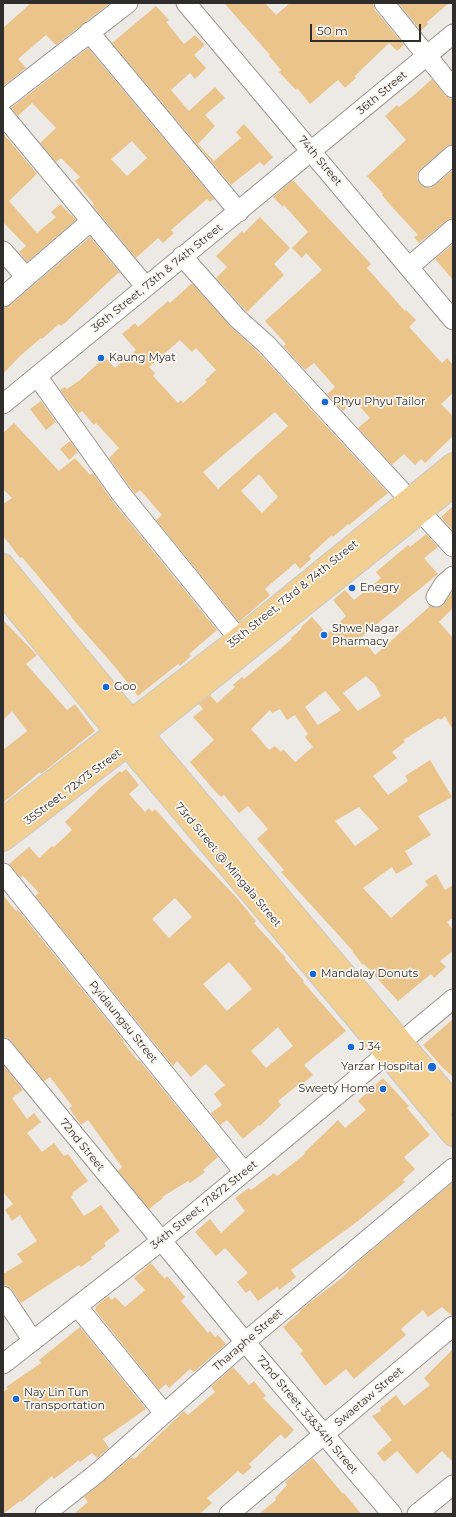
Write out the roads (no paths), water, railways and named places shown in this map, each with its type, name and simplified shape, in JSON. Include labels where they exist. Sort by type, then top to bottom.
[{"type":"main road","name":"35th Street, 73rd & 74th Street","points":[[130,733],[415,506],[453,464]]},
{"type":"main road","name":"35th Street, 73rd & 74th Street","points":[[415,506],[453,486]]},
{"type":"main road","name":"73rd Street @ Mingala Street","points":[[3,565],[130,733]]},
{"type":"main road","name":"73rd Street @ Mingala Street","points":[[3,593],[130,733],[394,1048],[453,1135]]},
{"type":"main road","name":"35Street, 72x73 Street","points":[[3,819],[130,733]]},
{"type":"main road","name":"35Street, 72x73 Street","points":[[3,840],[130,733]]},
{"type":"main road","name":"73rd Street @ Mingala Street","points":[[394,1048],[453,1102]]},
{"type":"street","points":[[3,100],[128,3]]},
{"type":"street","name":"74th Street","points":[[186,3],[453,320]]},
{"type":"street","points":[[384,3],[453,88]]},
{"type":"street","points":[[89,32],[239,212]]},
{"type":"street","name":"36th Street","points":[[311,151],[453,34]]},
{"type":"street","points":[[3,115],[146,287]]},
{"type":"street","name":"36th Street, 73th & 74th Street","points":[[3,404],[182,256],[239,212],[311,151]]},
{"type":"street","points":[[428,177],[453,156]]},
{"type":"street","points":[[3,297],[92,221]]},
{"type":"street","points":[[409,267],[453,229]]},
{"type":"street","points":[[3,251],[26,277]]},
{"type":"street","points":[[182,256],[238,319],[266,344],[453,547]]},
{"type":"street","points":[[37,376],[122,495],[243,644]]},
{"type":"street","points":[[436,597],[444,584],[453,576]]},
{"type":"street","name":"Pyidaungsu Street","points":[[3,873],[244,1172]]},
{"type":"street","name":"34th Street, 71&72 Street","points":[[3,1364],[161,1241],[453,999]]},
{"type":"street","name":"72nd Street","points":[[3,1048],[161,1241]]},
{"type":"street","name":"Tharaphe Street","points":[[45,1514],[97,1472],[245,1342],[453,1168]]},
{"type":"street","name":"72nd Street, 33&34th Street","points":[[161,1241],[392,1514]]},
{"type":"street","points":[[3,1296],[32,1341]]},
{"type":"street","points":[[78,1306],[164,1413]]},
{"type":"street","name":"Swaetaw Street","points":[[229,1514],[453,1326]]},
{"type":"street","points":[[417,1514],[453,1485]]},
{"type":"place","name":"Kaung Myat","points":[[101,358]]},
{"type":"place","name":"Phyu Phyu Tailor","points":[[325,402]]},
{"type":"place","name":"Enegry","points":[[352,588]]},
{"type":"place","name":"Shwe Nagar Pharmacy","points":[[324,635]]},
{"type":"place","name":"Goo","points":[[106,687]]},
{"type":"place","name":"Mandalay Donuts","points":[[313,974]]},
{"type":"place","name":"J 34","points":[[351,1047]]},
{"type":"place","name":"Yarzar Hospital","points":[[432,1067]]},
{"type":"place","name":"Sweety Home","points":[[383,1089]]},
{"type":"place","name":"Nay Lin Tun Transportation","points":[[16,1399]]}]
